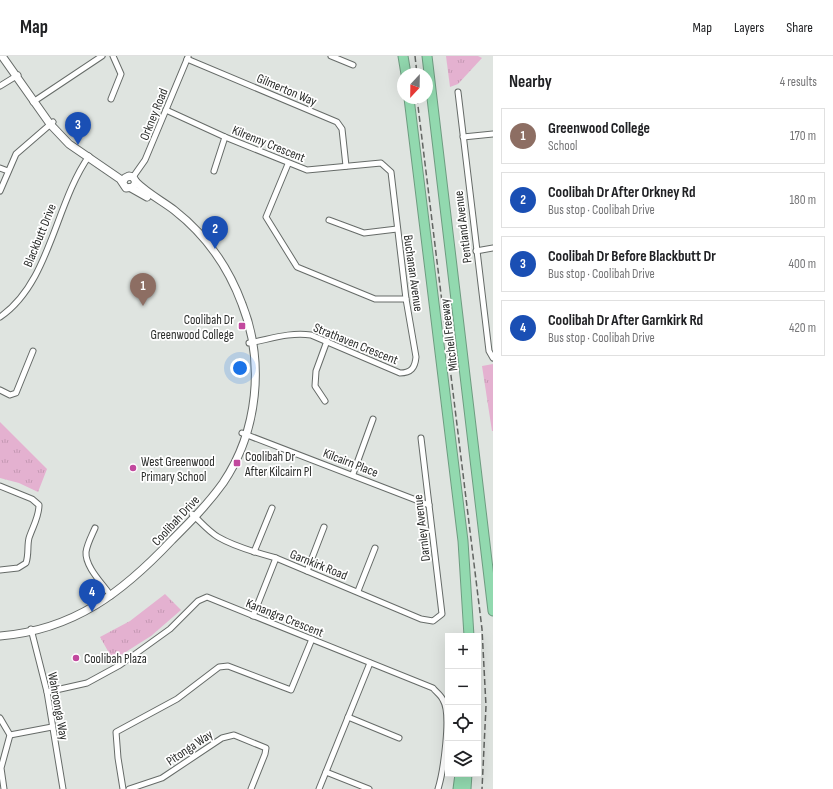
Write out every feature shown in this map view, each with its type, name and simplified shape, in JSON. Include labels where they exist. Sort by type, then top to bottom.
[{"type":"highway","points":[[403,56],[405,68]]},
{"type":"highway","name":"Mitchell Freeway","points":[[427,56],[493,611]]},
{"type":"highway","name":"Mitchell Freeway","points":[[410,104],[463,540],[469,633]]},
{"type":"highway","points":[[458,789],[460,777]]},
{"type":"highway","points":[[466,789],[467,777]]},
{"type":"main road","name":"Coolibah Drive","points":[[0,636],[32,630],[76,612],[110,594],[149,559],[194,515],[221,478],[244,433],[250,393],[251,343],[236,300],[225,276],[208,249],[179,219],[130,181],[69,144],[34,101],[2,56]]},
{"type":"main road","name":"Coolibah Drive","points":[[7,56],[17,76]]},
{"type":"main road","name":"Coolibah Drive","points":[[0,632],[32,630]]},
{"type":"street","points":[[34,101],[102,56]]},
{"type":"street","points":[[111,100],[121,74],[113,56]]},
{"type":"street","points":[[332,56],[353,65]]},
{"type":"street","name":"Orkney Road","points":[[130,181],[146,160],[188,57]]},
{"type":"street","name":"Gilmerton Way","points":[[188,57],[337,122],[342,129],[346,166]]},
{"type":"street","points":[[0,86],[17,76]]},
{"type":"street","name":"Pentland Avenue","points":[[458,92],[462,137],[488,351],[493,358]]},
{"type":"street","name":"Kilrenny Crescent","points":[[166,110],[288,164],[307,170],[380,163],[391,172]]},
{"type":"street","points":[[0,191],[8,171],[20,150],[51,123]]},
{"type":"street","points":[[462,137],[493,134]]},
{"type":"street","points":[[214,171],[225,137]]},
{"type":"street","name":"Blackbutt Drive","points":[[0,316],[11,309],[25,294],[34,278],[71,187],[89,157]]},
{"type":"street","points":[[288,164],[266,217],[297,267],[375,299],[406,298]]},
{"type":"street","points":[[0,168],[8,171]]},
{"type":"street","name":"Buchanan Avenue","points":[[391,172],[406,298],[416,357],[416,364],[407,373]]},
{"type":"street","points":[[329,220],[364,233],[397,229]]},
{"type":"street","points":[[476,251],[493,248]]},
{"type":"street","name":"Strathaven Crescent","points":[[251,343],[280,335],[297,333],[311,335],[400,373],[407,373]]},
{"type":"street","points":[[325,401],[315,386],[316,371],[327,341]]},
{"type":"street","points":[[0,390],[10,395],[16,393],[33,351]]},
{"type":"street","points":[[353,474],[373,419]]},
{"type":"street","name":"Kilcairn Place","points":[[244,433],[353,474],[429,505]]},
{"type":"street","name":"Darnley Avenue","points":[[421,438],[442,614]]},
{"type":"street","points":[[0,486],[32,499],[39,504],[39,514],[28,540],[29,554],[26,563],[18,568],[0,570]]},
{"type":"street","points":[[254,552],[272,508]]},
{"type":"street","name":"Garnkirk Road","points":[[194,515],[217,536],[254,552],[276,558],[358,591],[421,619],[433,621],[442,614]]},
{"type":"street","points":[[307,571],[324,527]]},
{"type":"street","points":[[95,528],[87,547],[86,556],[89,565],[110,594]]},
{"type":"street","points":[[358,591],[376,548]]},
{"type":"street","points":[[253,616],[276,558]]},
{"type":"street","name":"Kanangra Crescent","points":[[47,692],[87,683],[120,664],[170,629],[198,601],[207,597],[433,688],[444,700],[447,737],[444,765],[438,789]]},
{"type":"street","name":"Wahroonga Way","points":[[32,630],[47,692],[64,789]]},
{"type":"street","points":[[123,789],[116,732],[177,700],[219,667],[228,666],[291,690],[312,639]]},
{"type":"street","points":[[319,789],[370,663]]},
{"type":"street","points":[[348,717],[399,738]]},
{"type":"street","points":[[0,718],[10,735],[1,768],[4,789]]},
{"type":"street","points":[[10,735],[52,727]]},
{"type":"street","name":"Pitonga Way","points":[[129,789],[162,778],[222,738],[234,735],[266,748],[251,789]]},
{"type":"street","points":[[326,772],[369,789]]},
{"type":"green space","points":[[446,56],[478,56],[482,58],[458,84],[450,87]]},
{"type":"green space","points":[[493,364],[493,431],[492,431],[482,366]]},
{"type":"green space","points":[[0,422],[47,469],[38,492],[19,483],[0,478]]},
{"type":"green space","points":[[165,594],[181,610],[151,636],[113,660],[100,637],[130,621]]},
{"type":"railway","points":[[415,56],[416,68]]},
{"type":"railway","points":[[418,104],[482,629],[486,706],[482,789]]},
{"type":"place","name":"Coolibah Dr Before Blackbutt Dr","points":[[78,145]]},
{"type":"place","name":"Coolibah Dr After Orkney Rd","points":[[215,249]]},
{"type":"place","name":"Greenwood College","points":[[143,306]]},
{"type":"place","name":"Coolibah Dr Greenwood College","points":[[242,326]]},
{"type":"place","name":"Coolibah Dr After Kilcairn Pl","points":[[237,463]]},
{"type":"place","name":"West Greenwood Primary School","points":[[133,468]]},
{"type":"place","name":"Coolibah Dr After Garnkirk Rd","points":[[92,612]]},
{"type":"place","name":"Coolibah Plaza","points":[[76,658]]}]
